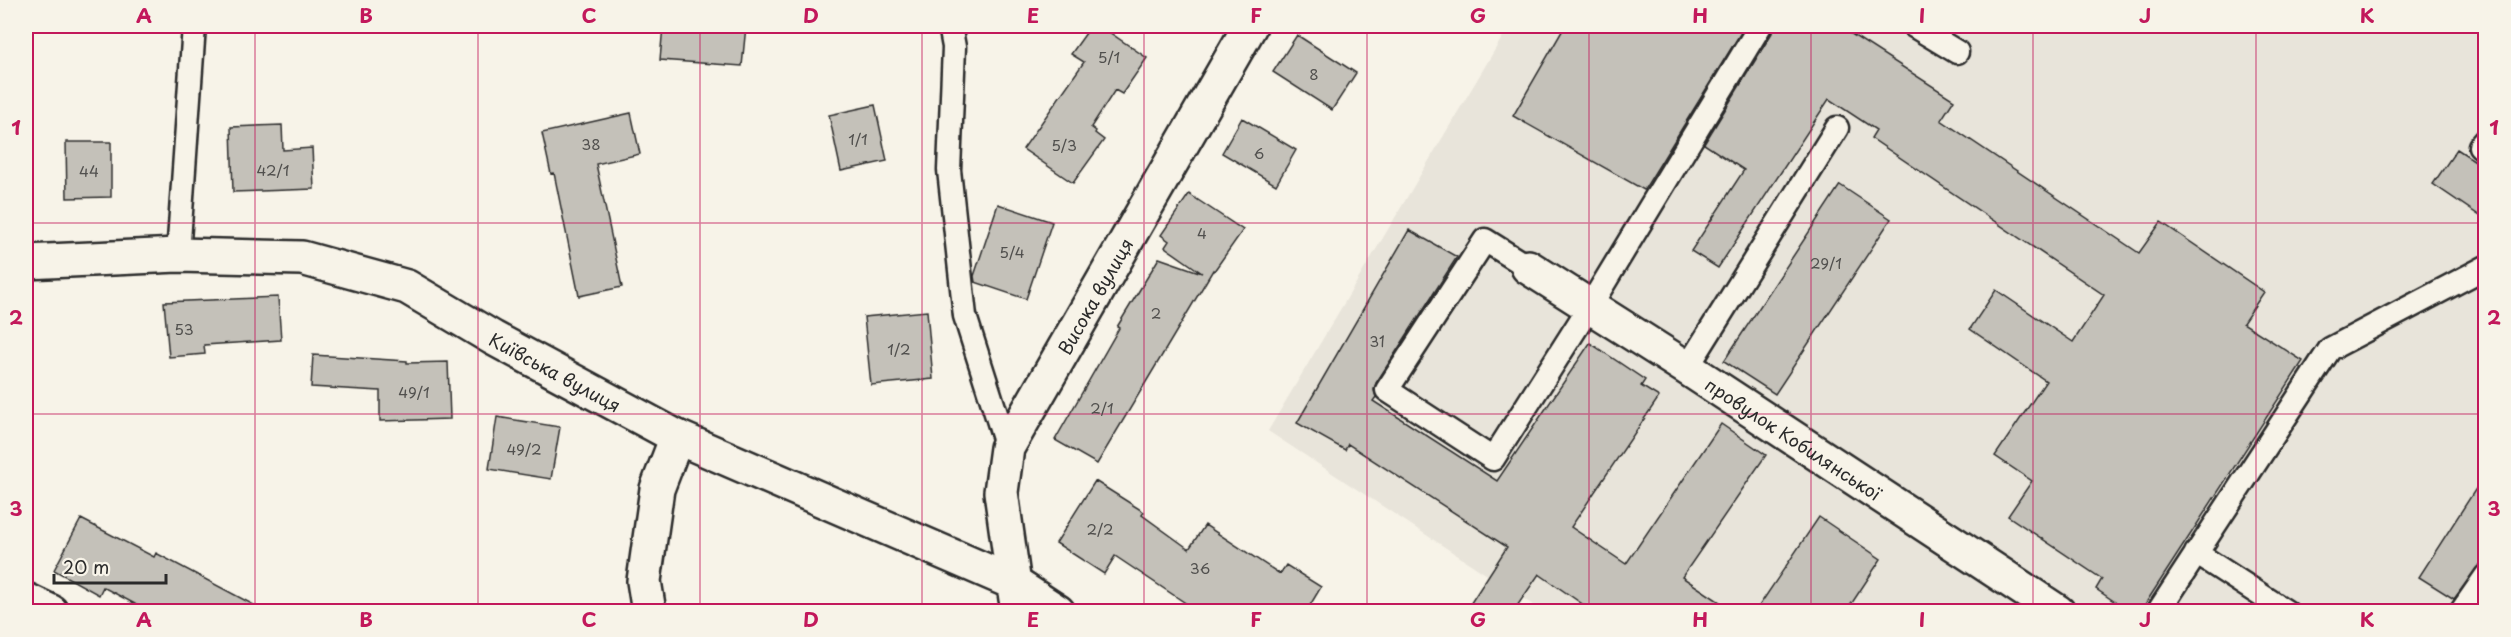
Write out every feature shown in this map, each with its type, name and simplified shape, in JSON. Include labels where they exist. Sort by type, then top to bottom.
[{"type":"street","name":"Висока вулиця","points":[[1016,597],[1001,492],[1007,448],[1250,26]]},
{"type":"street","name":"Київська вулиця","points":[[26,262],[177,255],[302,258],[407,287],[494,338],[677,437],[1016,597],[1058,612]]},
{"type":"street","name":"провулок Кобилянської","points":[[1528,267],[1687,368],[2058,612]]},
{"type":"street","points":[[649,612],[644,581],[657,489],[677,437]]},
{"type":"street","points":[[26,600],[51,612]]},
{"type":"lane","points":[[177,255],[194,26]]},
{"type":"lane","points":[[950,26],[954,47],[949,170],[965,316],[1007,448]]},
{"type":"lane","points":[[1528,267],[1485,240],[1387,390],[1493,459],[1590,306],[1760,26]]},
{"type":"lane","points":[[1914,26],[1957,52]]},
{"type":"lane","points":[[1687,368],[1836,128]]},
{"type":"lane","points":[[2486,139],[2480,146],[2486,151]]},
{"type":"lane","points":[[2158,612],[2330,349],[2486,267]]},
{"type":"lane","points":[[2196,553],[2287,612]]},
{"type":"lane","points":[[2461,612],[2486,576]]},
{"type":"shaded area","points":[[1509,26],[2485,26],[2485,611],[1542,611],[1268,431]]},
{"type":"building","points":[[663,26],[746,26],[742,66],[660,60]]},
{"type":"building","points":[[1091,26],[1100,26],[1147,58],[1122,94],[1115,90],[1091,127],[1104,140],[1073,183],[1023,149],[1084,62],[1071,54]]},
{"type":"building","points":[[1565,26],[1745,26],[1644,190],[1513,116]]},
{"type":"building","points":[[1773,26],[1839,26],[1954,100],[1941,120],[2139,253],[2161,222],[2264,292],[2243,323],[2303,361],[2140,612],[2130,612],[2096,589],[2102,579],[2008,516],[2032,481],[1995,456],[2046,381],[1970,329],[1996,290],[2073,342],[2104,295],[1871,138],[1876,130],[1829,99],[1718,268],[1691,251],[1744,170],[1704,144],[1772,33]]},
{"type":"building","points":[[1297,35],[1356,73],[1332,110],[1273,72]]},
{"type":"building","points":[[875,105],[887,161],[841,171],[829,115]]},
{"type":"building","points":[[631,113],[640,154],[596,164],[622,287],[579,296],[554,173],[551,174],[542,133]]},
{"type":"building","points":[[1242,118],[1296,150],[1276,185],[1222,153]]},
{"type":"building","points":[[282,125],[283,150],[312,148],[314,189],[233,192],[231,127]]},
{"type":"building","points":[[66,142],[111,142],[111,197],[67,198]]},
{"type":"building","points":[[2457,149],[2486,168],[2486,220],[2433,184]]},
{"type":"building","points":[[1840,185],[1891,219],[1775,394],[1724,361]]},
{"type":"building","points":[[1189,194],[1243,230],[1213,270],[1097,464],[1055,440],[1119,328],[1117,327],[1159,258],[1202,273],[1165,247],[1169,241],[1161,235]]},
{"type":"building","points":[[998,204],[1052,222],[1026,299],[975,282],[974,276]]},
{"type":"building","points":[[1409,230],[1457,257],[1376,383],[1374,390],[1376,397],[1373,401],[1497,481],[1590,343],[1645,380],[1641,386],[1659,397],[1571,527],[1626,564],[1721,424],[1766,455],[1682,577],[1735,612],[1594,612],[1539,574],[1513,612],[1465,612],[1507,547],[1348,444],[1345,450],[1297,423]]},
{"type":"building","points":[[278,297],[281,340],[204,345],[205,354],[169,357],[164,302]]},
{"type":"building","points":[[927,311],[933,379],[871,385],[864,317]]},
{"type":"building","points":[[313,355],[407,361],[407,363],[448,362],[450,419],[380,421],[380,391],[311,387]]},
{"type":"building","points":[[497,417],[560,427],[551,479],[489,469]]},
{"type":"building","points":[[2486,473],[2486,557],[2454,599],[2419,577]]},
{"type":"building","points":[[1095,481],[1144,512],[1142,515],[1189,549],[1205,525],[1280,574],[1286,565],[1321,587],[1306,612],[1199,612],[1115,556],[1104,574],[1056,543]]},
{"type":"building","points":[[1819,517],[1881,559],[1846,612],[1755,612]]},
{"type":"building","points":[[81,519],[154,557],[156,553],[267,612],[150,612],[103,587],[99,595],[54,570]]}]
